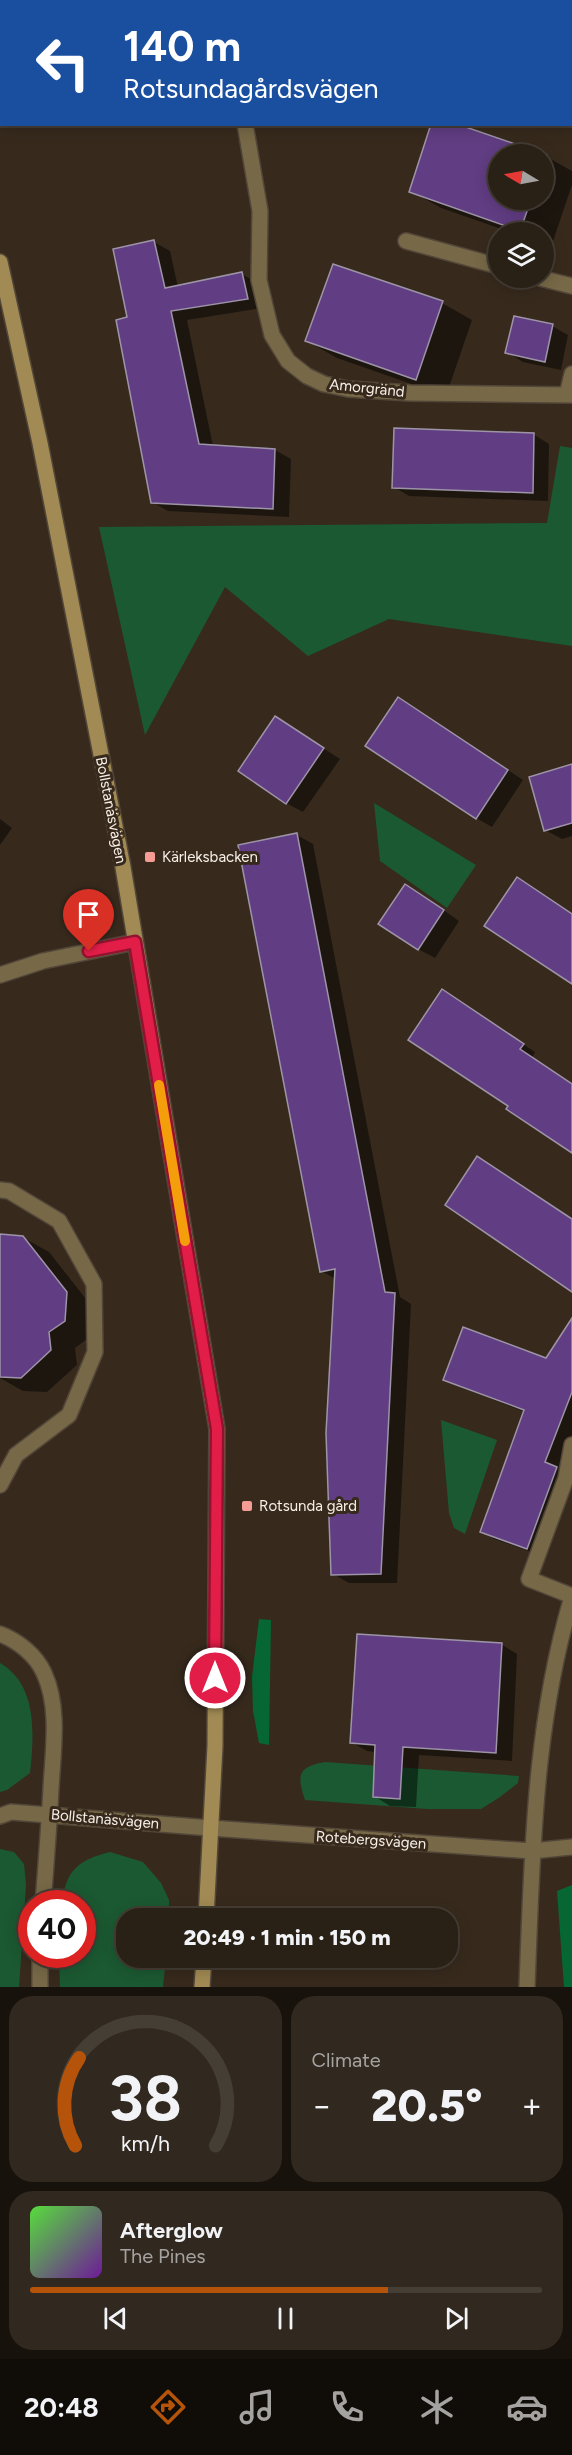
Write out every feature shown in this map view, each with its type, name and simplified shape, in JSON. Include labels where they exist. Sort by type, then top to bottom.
[{"type":"street","name":"Amorgränd","points":[[245,126],[260,211],[260,280],[272,335],[288,361],[307,376],[324,384],[348,389],[410,393],[569,395],[572,374]]},
{"type":"street","points":[[406,241],[488,263]]},
{"type":"street","name":"Bollstanäsvägen","points":[[0,262],[40,443],[120,855],[217,1429],[215,1746],[206,1908]]},
{"type":"street","points":[[554,282],[572,286]]},
{"type":"street","points":[[0,975],[43,961],[135,942]]},
{"type":"street","points":[[0,1190],[9,1191],[59,1221],[94,1284],[95,1352],[69,1415],[16,1455],[0,1485]]},
{"type":"street","points":[[527,1987],[532,1851],[538,1768],[550,1681],[558,1643],[572,1597],[529,1579],[566,1478],[572,1445]]},
{"type":"street","points":[[0,1634],[29,1651],[44,1673],[52,1702],[54,1739],[44,1890]]},
{"type":"street","name":"Bollstanäsvägen","points":[[0,1816],[11,1812],[210,1828]]},
{"type":"street","name":"Rotebergsvägen","points":[[210,1828],[532,1851],[572,1847]]},
{"type":"street","points":[[40,1968],[40,1987]]},
{"type":"street","points":[[202,1987],[203,1968]]},
{"type":"green space","points":[[560,446],[572,448],[572,646],[389,619],[308,656],[225,587],[145,735],[99,527],[547,523]]},
{"type":"green space","points":[[374,803],[476,865],[447,908],[380,861]]},
{"type":"green space","points":[[441,1420],[497,1440],[465,1534],[454,1528],[449,1513]]},
{"type":"green space","points":[[259,1619],[271,1620],[269,1745],[259,1743],[253,1711],[252,1677]]},
{"type":"green space","points":[[0,1663],[12,1672],[27,1697],[31,1712],[32,1743],[30,1773],[7,1790],[0,1792]]},
{"type":"green space","points":[[325,1762],[519,1776],[518,1783],[481,1809],[427,1809],[305,1800],[300,1779],[304,1770]]},
{"type":"green space","points":[[0,1849],[14,1852],[24,1864],[26,1885],[26,1890],[18,1890],[19,1987],[0,1987]]},
{"type":"green space","points":[[110,1852],[143,1862],[161,1883],[169,1900],[169,1908],[116,1908],[116,1968],[165,1968],[163,1987],[60,1987],[59,1968],[96,1968],[96,1890],[65,1890],[76,1868],[99,1855]]},
{"type":"green space","points":[[572,1885],[572,1987],[564,1987],[557,1891]]},
{"type":"building","points":[[430,126],[463,126],[515,144],[488,144],[488,210],[527,210],[523,222],[494,222],[409,192]]},
{"type":"building","points":[[154,240],[165,288],[242,272],[248,299],[171,311],[199,444],[275,449],[273,509],[151,503],[116,320],[127,317],[113,249]]},
{"type":"building","points":[[333,264],[443,301],[416,380],[305,341]]},
{"type":"building","points":[[514,316],[553,324],[545,362],[505,353]]},
{"type":"building","points":[[394,428],[534,433],[533,493],[392,488]]},
{"type":"building","points":[[398,697],[508,770],[476,819],[365,746]]},
{"type":"building","points":[[275,716],[324,748],[286,804],[238,771]]},
{"type":"building","points":[[572,764],[572,823],[544,831],[529,777]]},
{"type":"building","points":[[297,833],[385,1292],[395,1293],[381,1574],[331,1575],[326,1433],[335,1269],[320,1272],[238,845]]},
{"type":"building","points":[[517,877],[572,914],[572,984],[484,926]]},
{"type":"building","points":[[405,884],[444,910],[418,950],[378,924]]},
{"type":"building","points":[[442,989],[524,1044],[520,1049],[572,1084],[572,1153],[506,1109],[508,1106],[408,1040]]},
{"type":"building","points":[[477,1156],[572,1219],[572,1292],[445,1205]]},
{"type":"building","points":[[0,1234],[23,1236],[67,1292],[65,1321],[49,1332],[51,1350],[21,1378],[0,1377]]},
{"type":"building","points":[[572,1318],[572,1392],[545,1462],[557,1467],[527,1549],[480,1532],[524,1410],[443,1380],[463,1327],[546,1358]]},
{"type":"building","points":[[357,1634],[502,1643],[496,1753],[403,1747],[400,1799],[373,1797],[375,1745],[350,1743]]},
{"type":"slow traffic","points":[[159,1085],[185,1241]]},
{"type":"place","name":"Kärleksbacken","points":[[150,857]]},
{"type":"place","name":"Rotsunda gård","points":[[247,1506]]},
{"type":"route","points":[[89,951],[135,942],[217,1429],[215,1678]]}]
